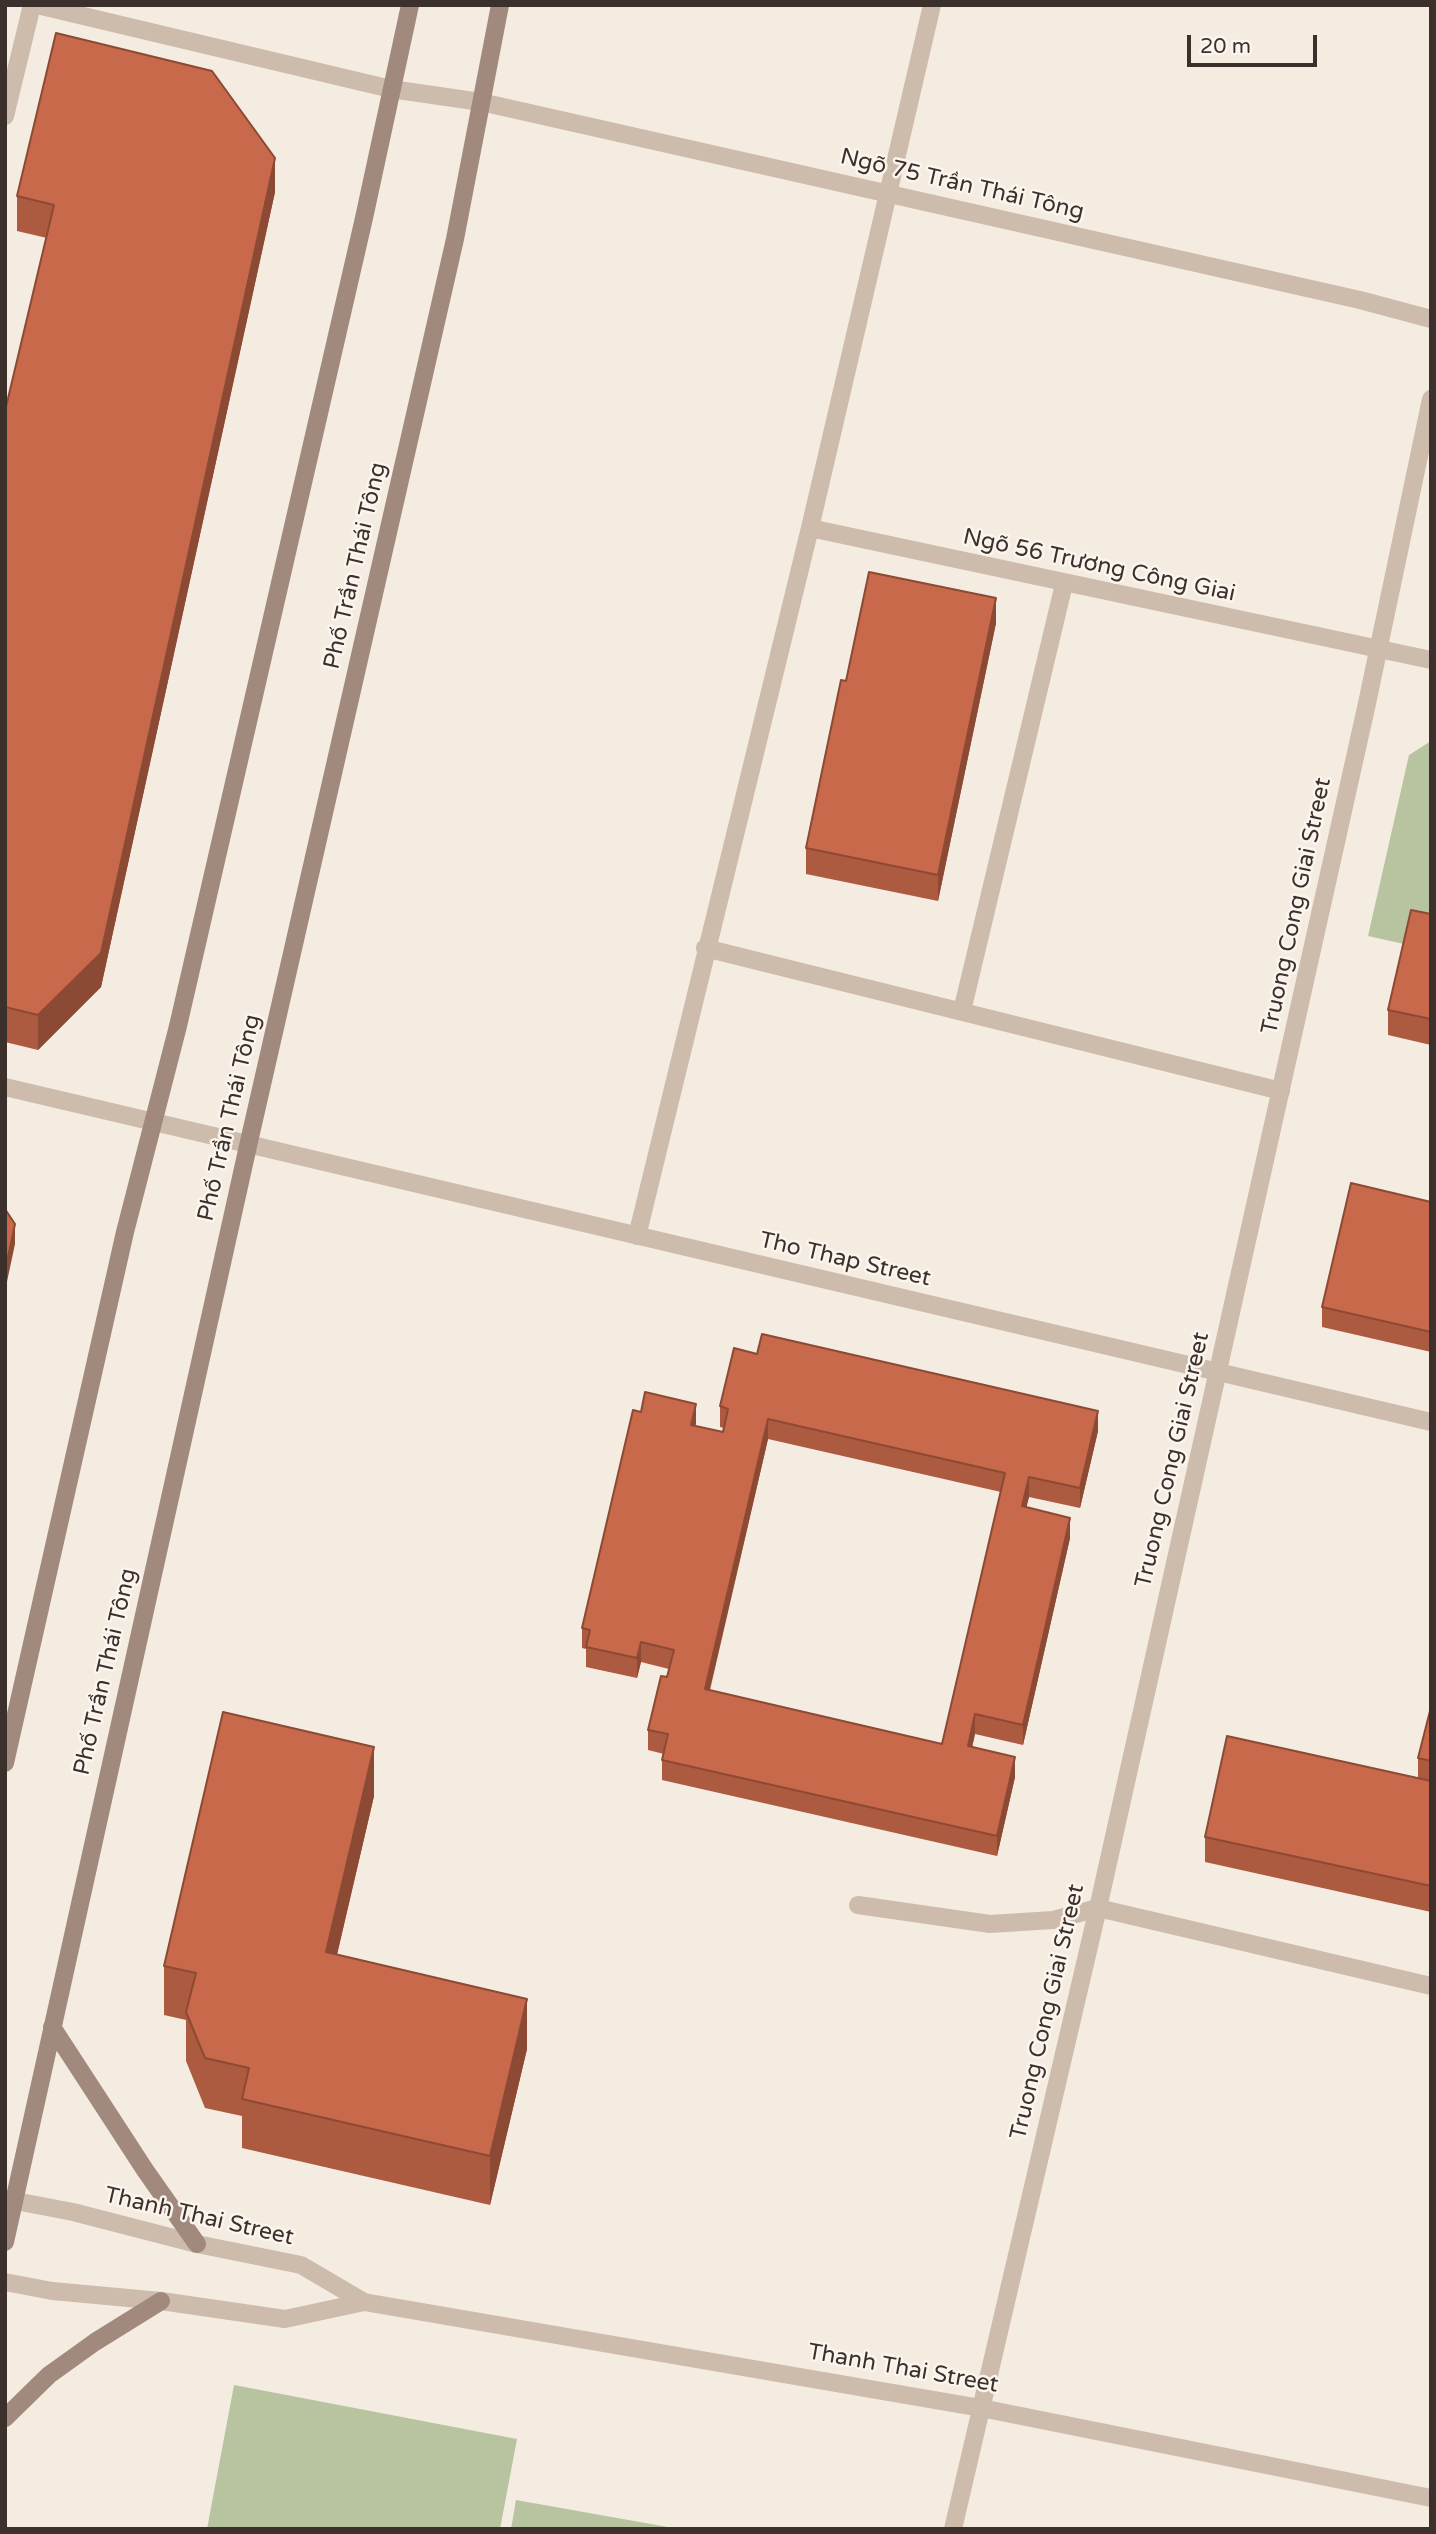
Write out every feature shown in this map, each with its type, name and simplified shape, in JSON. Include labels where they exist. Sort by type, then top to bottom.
[{"type":"main road","points":[[5,1763],[125,1232],[364,218],[410,5]]},
{"type":"main road","name":"Phố Trần Thái Tông","points":[[5,2242],[10,2200],[52,2027],[248,1146],[455,239],[500,5]]},
{"type":"main road","points":[[52,2027],[145,2170],[197,2244]]},
{"type":"main road","points":[[5,2418],[49,2375],[95,2342],[161,2301]]},
{"type":"street","name":"Ngõ 75 Trần Thái Tông","points":[[34,5],[391,89],[481,102],[1431,318]]},
{"type":"street","points":[[5,116],[34,5]]},
{"type":"street","points":[[636,1236],[810,528],[932,5]]},
{"type":"street","name":"Truong Cong Giai Street","points":[[953,2529],[1098,1908],[1281,1091],[1431,399]]},
{"type":"street","name":"Ngõ 56 Trương Công Giai","points":[[810,528],[1431,660]]},
{"type":"street","points":[[962,1011],[1064,584]]},
{"type":"street","points":[[705,948],[1281,1091]]},
{"type":"street","name":"Tho Thap Street","points":[[5,1087],[1431,1422]]},
{"type":"street","points":[[858,1905],[990,1924],[1053,1920],[1098,1908],[1431,1986]]},
{"type":"street","name":"Thanh Thai Street","points":[[10,2200],[197,2244],[301,2265],[364,2302],[981,2408],[1431,2498]]},
{"type":"street","name":"Thanh Thai Street","points":[[5,2282],[52,2291],[161,2301],[285,2319],[364,2302]]},
{"type":"green space","points":[[1431,741],[1431,950],[1368,936],[1409,755]]},
{"type":"green space","points":[[234,2385],[517,2439],[500,2529],[207,2529]]},
{"type":"green space","points":[[516,2500],[679,2529],[511,2529]]},
{"type":"building","points":[[56,33],[212,71],[275,158],[101,953],[38,1015],[5,1007],[5,411],[54,205],[17,196]]},
{"type":"building","points":[[869,572],[996,598],[938,875],[806,848],[841,680],[846,681]]},
{"type":"building","points":[[1411,910],[1431,914],[1431,1019],[1388,1010]]},
{"type":"building","points":[[1351,1183],[1431,1202],[1431,1332],[1322,1307]]},
{"type":"building","points":[[5,1209],[15,1224],[5,1271]]},
{"type":"building","points":[[762,1334],[1098,1411],[1080,1488],[1029,1477],[1022,1506],[1070,1518],[1023,1725],[975,1714],[968,1746],[1015,1757],[997,1836],[662,1760],[668,1734],[648,1730],[661,1676],[667,1677],[674,1650],[641,1642],[637,1658],[586,1647],[590,1630],[582,1628],[633,1410],[641,1412],[645,1392],[696,1404],[691,1425],[723,1432],[728,1409],[720,1406],[734,1348],[757,1354]],"holes":[[[768,1419],[1005,1473],[942,1744],[705,1689]]]},
{"type":"building","points":[[1431,1707],[1431,1761],[1418,1758]]},
{"type":"building","points":[[223,1712],[374,1747],[326,1952],[527,1999],[490,2156],[242,2099],[249,2068],[205,2058],[186,2012],[196,1973],[164,1966]]},
{"type":"building","points":[[1227,1736],[1431,1781],[1431,1886],[1205,1837]]}]
